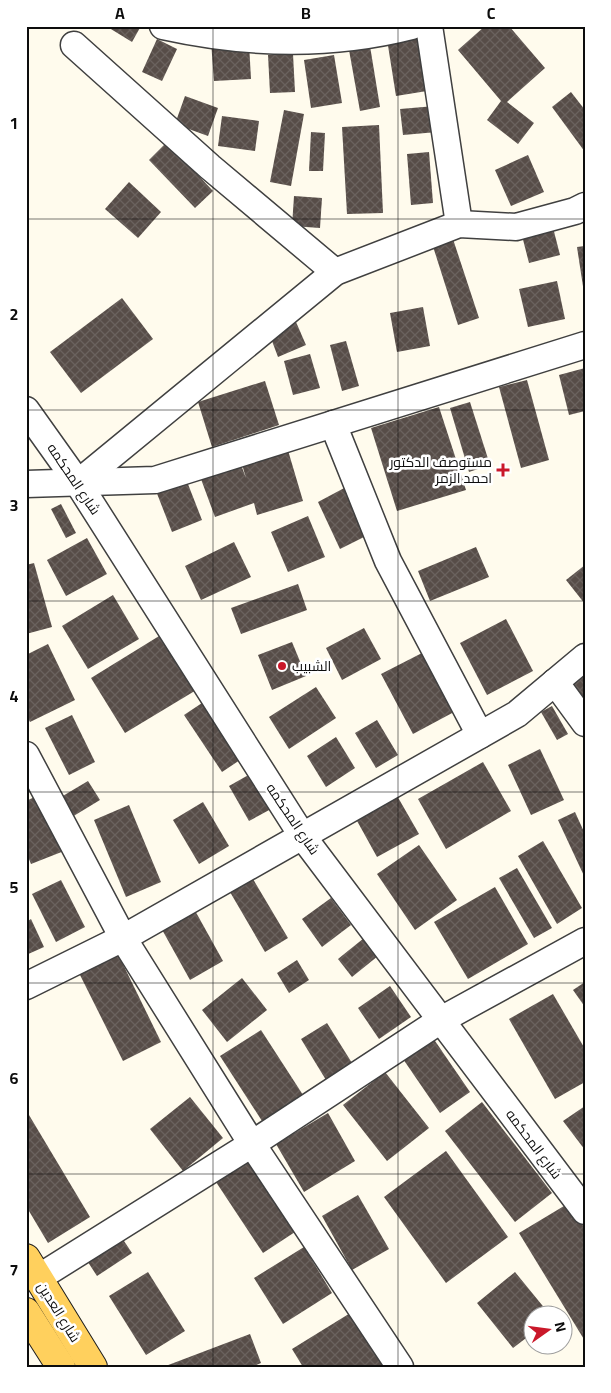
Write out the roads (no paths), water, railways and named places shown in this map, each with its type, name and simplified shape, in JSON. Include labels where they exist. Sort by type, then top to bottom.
[{"type":"main road","name":"شارع العدين","points":[[32,1268],[93,1367]]},
{"type":"main road","name":"شارع العدين","points":[[26,1312],[61,1367]]},
{"type":"street","points":[[163,26],[206,36],[267,42],[373,36],[412,26]]},
{"type":"street","points":[[429,26],[459,224]]},
{"type":"street","points":[[74,45],[210,167],[335,272]]},
{"type":"street","points":[[78,483],[335,272],[459,224],[516,227],[575,211],[585,206]]},
{"type":"street","points":[[26,484],[155,480],[585,345]]},
{"type":"street","name":"شارع المحكمه","points":[[26,410],[78,483],[303,837],[585,1211]]},
{"type":"street","points":[[333,424],[388,561],[480,735]]},
{"type":"street","points":[[26,986],[123,938],[517,714],[585,657]]},
{"type":"street","points":[[555,682],[585,723]]},
{"type":"street","points":[[26,755],[123,938],[252,1144],[400,1367]]},
{"type":"street","points":[[32,1268],[252,1144],[441,1020],[585,941]]},
{"type":"place","name":"مستوصف الدكتور احمد الزمر","points":[[503,470]]},
{"type":"place","name":"الشبيب","points":[[282,666]]}]
